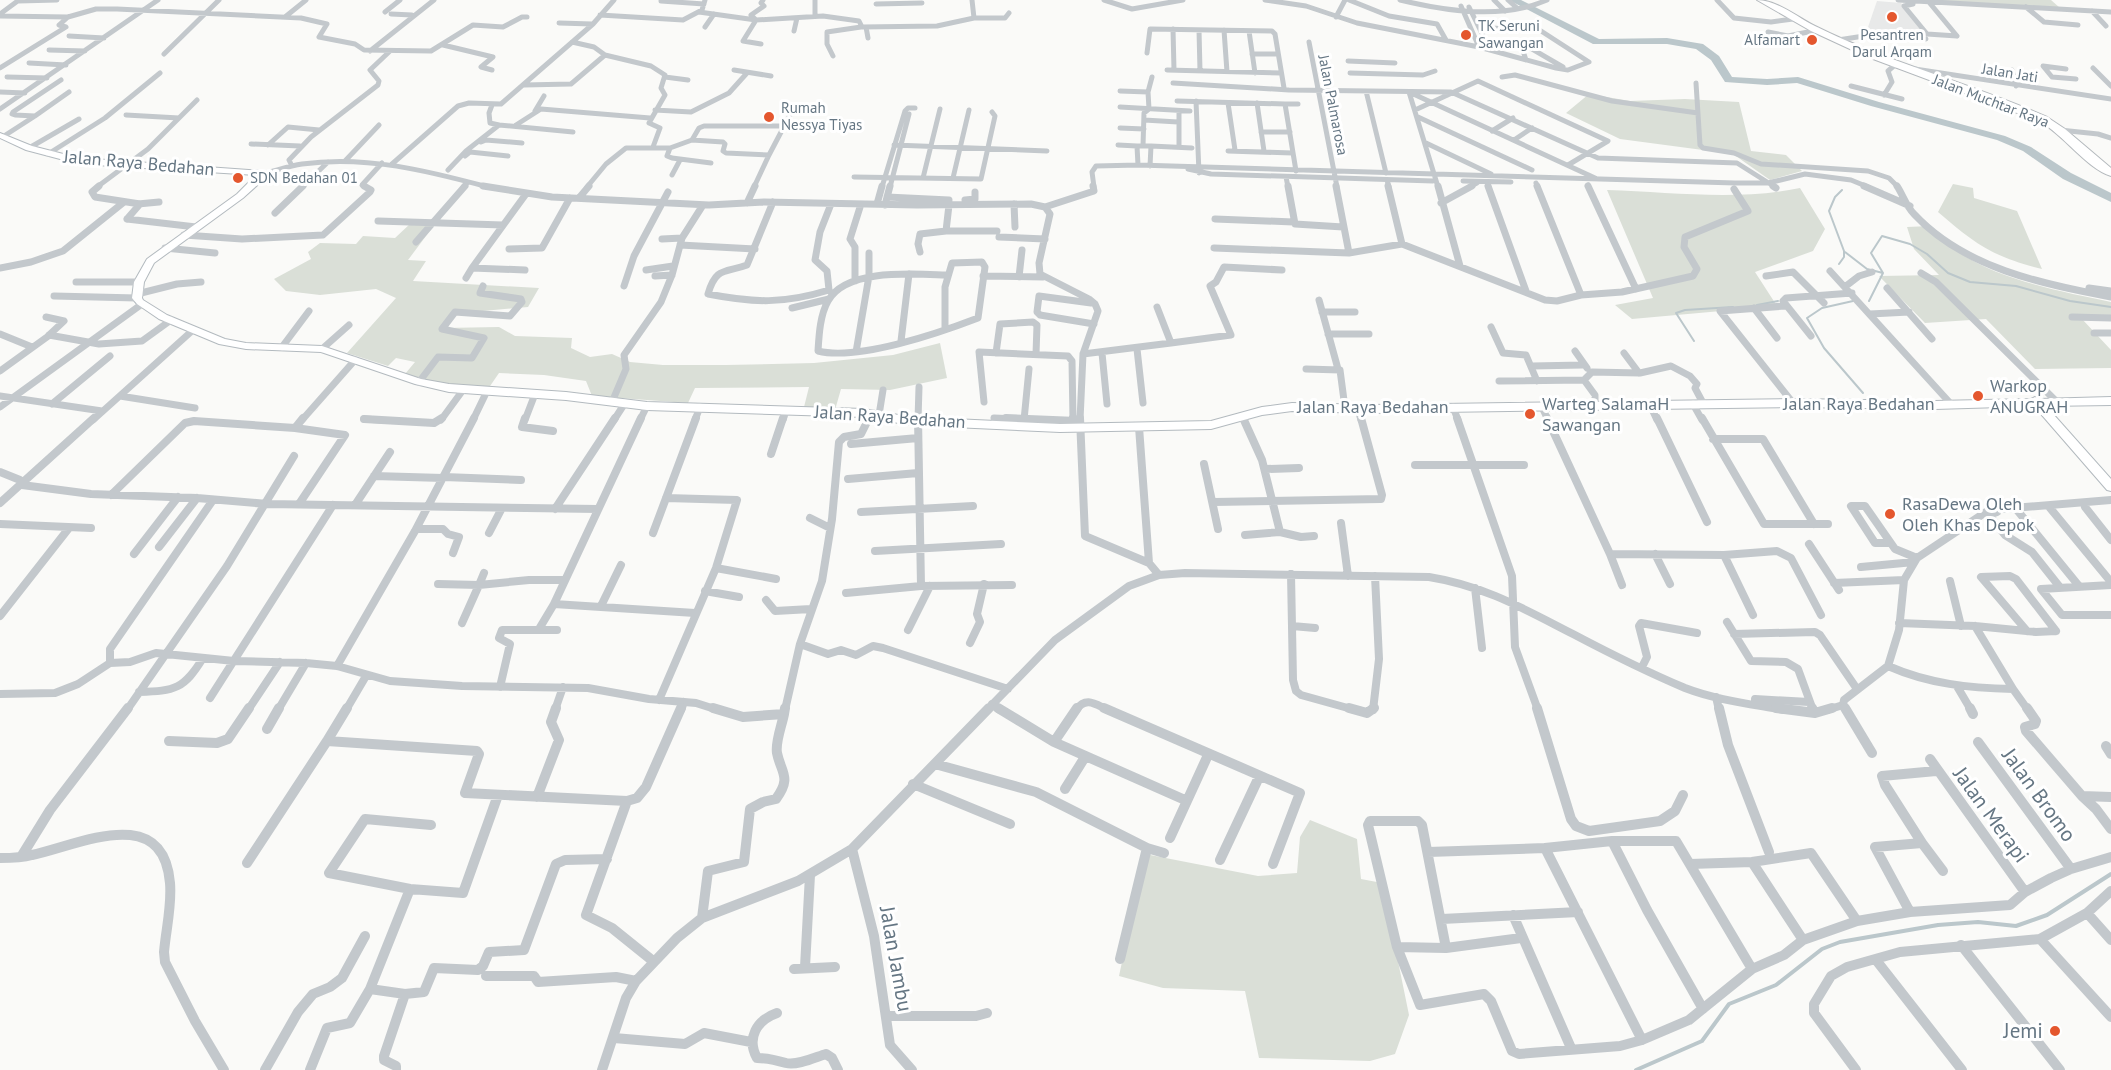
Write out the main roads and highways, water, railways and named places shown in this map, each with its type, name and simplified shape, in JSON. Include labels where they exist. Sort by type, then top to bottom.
[{"type":"highway","name":"Jalan Muchtar Raya","points":[[1761,0],[1793,19],[1838,40],[2044,119],[2111,173]]},
{"type":"waterway","points":[[1514,0],[1597,42],[1667,41],[1699,46],[1715,58],[1729,80],[1767,82],[1798,80],[1875,104],[2001,138],[2027,149],[2067,176],[2111,198]]},
{"type":"waterway","points":[[1839,264],[1844,257],[1844,251],[1829,211],[1835,197],[1842,190]]},
{"type":"waterway","points":[[1883,273],[1871,253],[1882,236],[1910,244],[1927,254],[1948,273],[1970,282],[2016,286],[2070,301],[2111,307]]},
{"type":"waterway","points":[[1845,252],[1867,269],[1883,273]]},
{"type":"waterway","points":[[1869,301],[1883,273]]},
{"type":"waterway","points":[[1757,305],[1778,301]]},
{"type":"waterway","points":[[1853,301],[1822,308],[1807,318],[1824,348],[1863,393]]},
{"type":"waterway","points":[[1694,341],[1676,313],[1685,310],[1733,307]]},
{"type":"waterway","points":[[1636,1070],[1702,1041],[1729,1004],[1776,985],[1822,949],[1840,942],[1938,925],[1978,922],[2016,926],[2047,915],[2111,874]]},
{"type":"place","name":"Pesantren Darul Arqam","points":[[1892,17]]},
{"type":"place","name":"TK Seruni Sawangan","points":[[1466,35]]},
{"type":"place","name":"Alfamart","points":[[1812,40]]},
{"type":"place","name":"Rumah Nessya Tiyas","points":[[769,117]]},
{"type":"place","name":"SDN Bedahan 01","points":[[238,178]]},
{"type":"place","name":"Warkop ANUGRAH","points":[[1978,396]]},
{"type":"place","name":"Warteg SalamaH Sawangan","points":[[1530,414]]},
{"type":"place","name":"RasaDewa Oleh Oleh Khas Depok","points":[[1890,514]]},
{"type":"place","name":"Jemi","points":[[2055,1031]]}]
